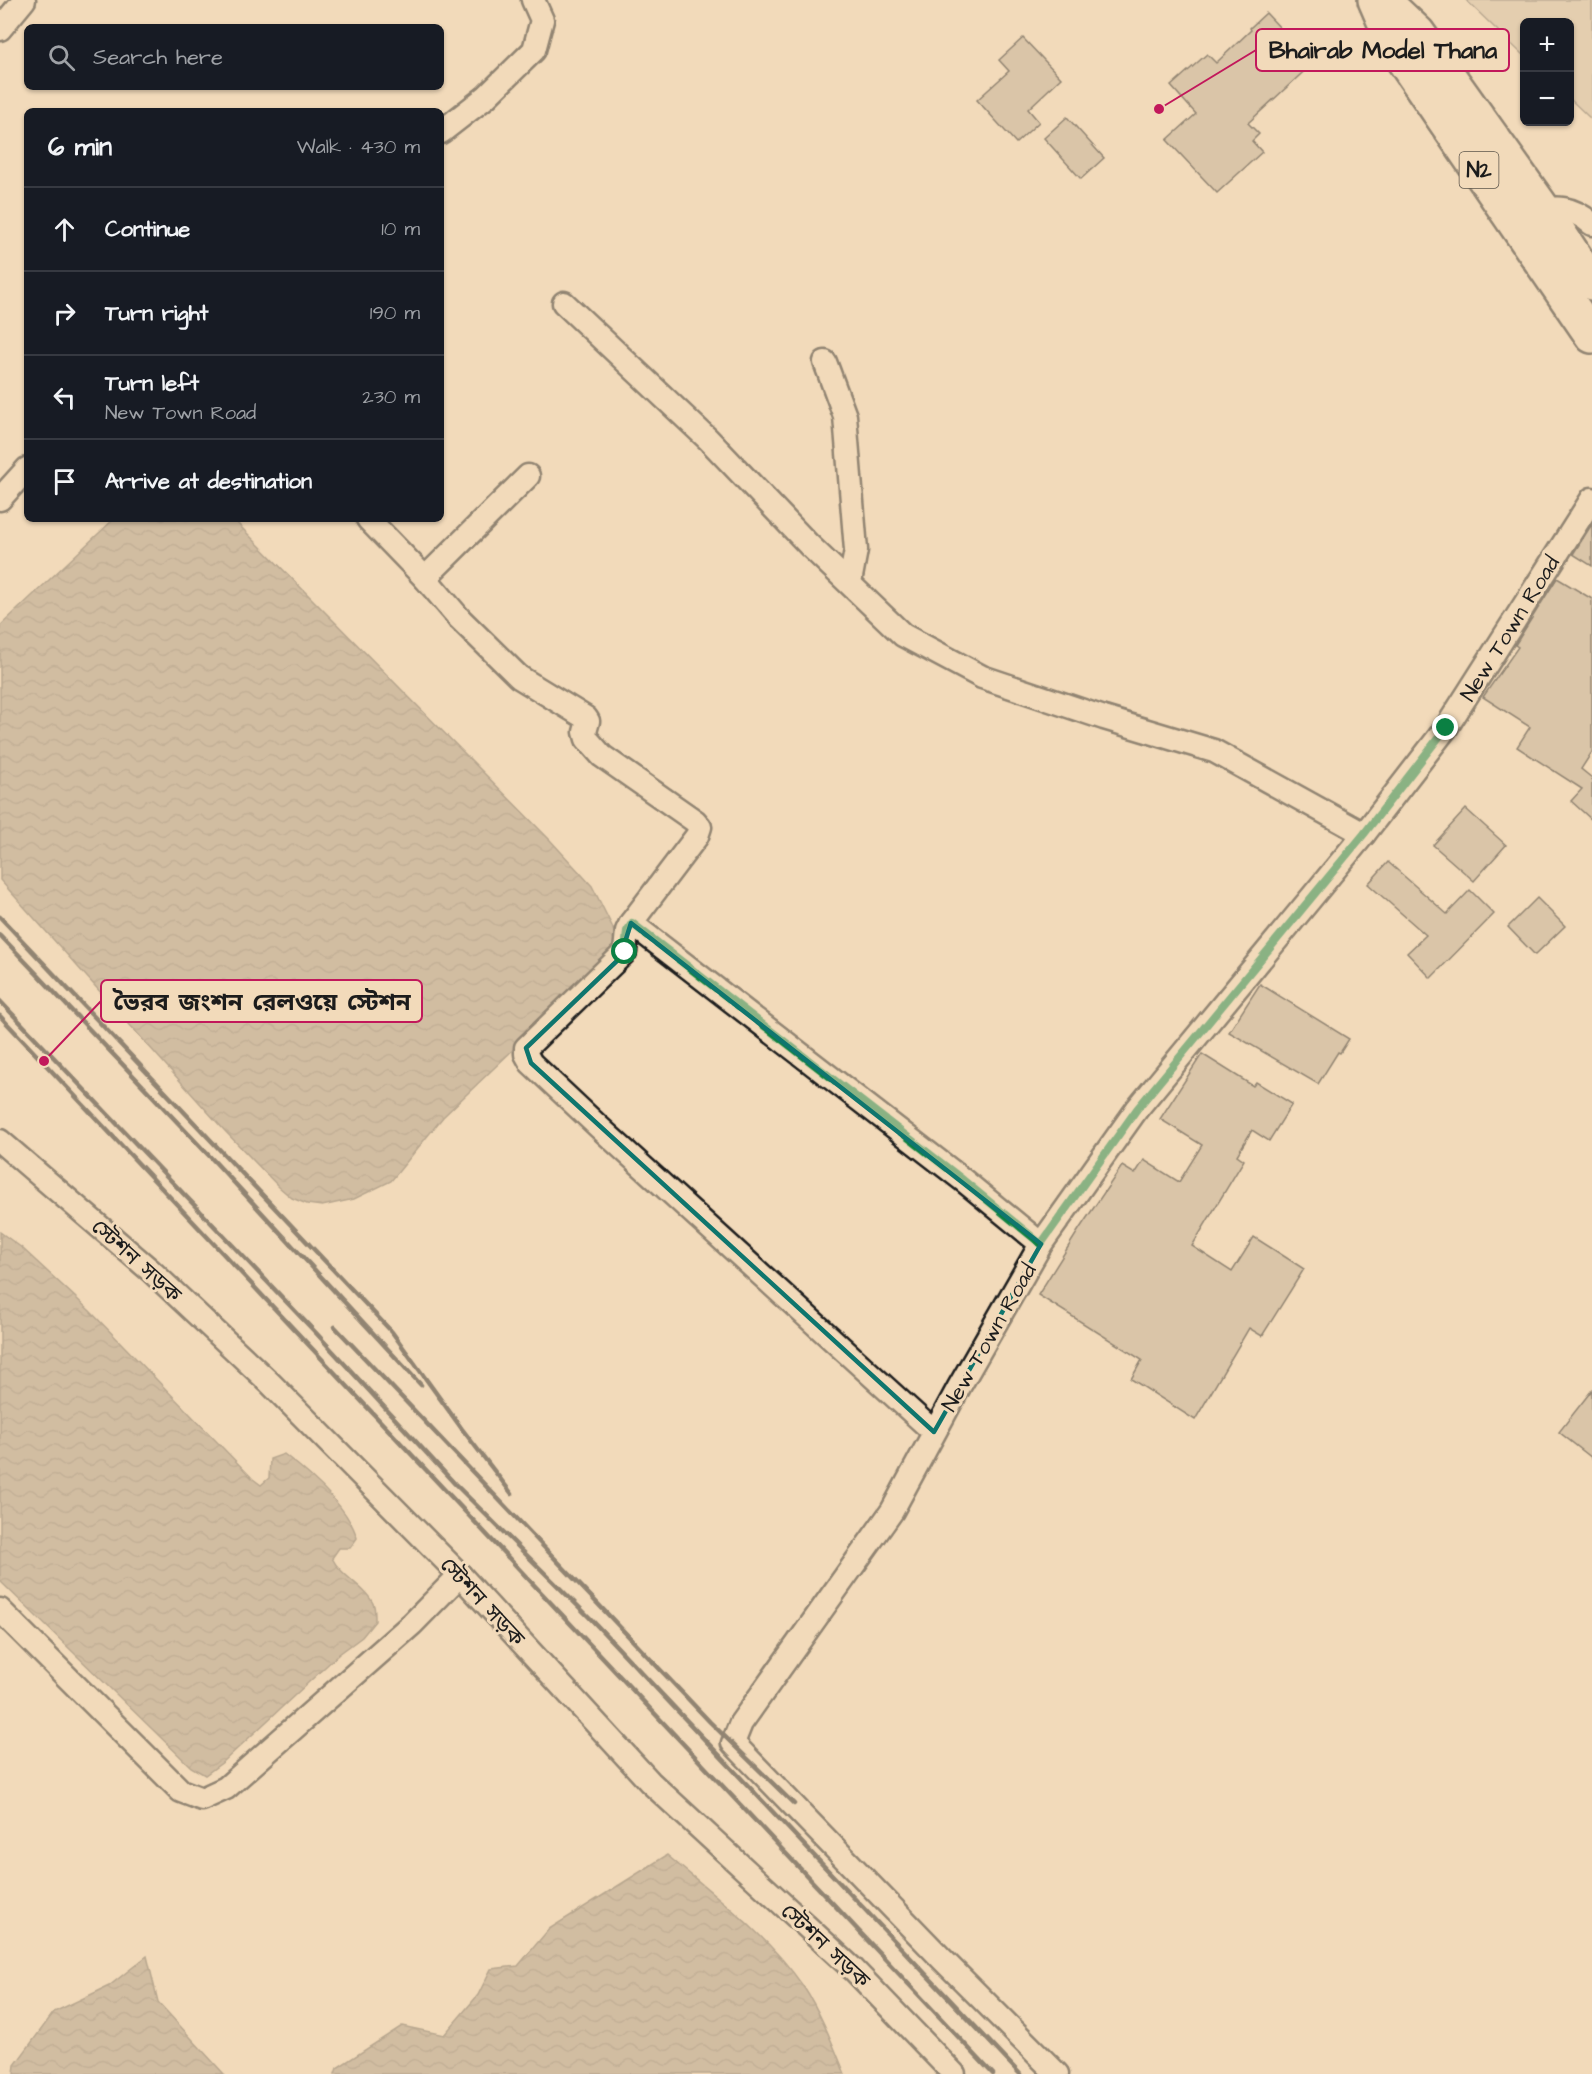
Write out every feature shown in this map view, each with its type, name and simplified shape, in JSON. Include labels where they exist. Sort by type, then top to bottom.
[{"type":"highway","name":"N2","points":[[1375,0],[1397,51],[1531,218],[1592,283]]},
{"type":"highway","name":"N2","points":[[1383,0],[1418,33],[1531,218],[1592,336]]},
{"type":"street","points":[[0,30],[24,0]]},
{"type":"street","points":[[444,130],[486,97],[534,50],[542,20],[534,0]]},
{"type":"street","points":[[1531,218],[1569,209],[1592,224]]},
{"type":"street","points":[[564,303],[708,439],[809,545],[903,635],[982,677],[1104,718],[1214,751],[1364,834]]},
{"type":"street","points":[[825,362],[845,416],[856,550],[850,582]]},
{"type":"street","points":[[0,499],[24,472]]},
{"type":"street","points":[[425,578],[528,476]]},
{"type":"street","name":"New Town Road","points":[[1058,2074],[942,1959],[733,1743],[741,1723],[892,1511],[934,1432],[1041,1244],[1137,1109],[1364,834],[1446,728],[1592,499]]},
{"type":"street","points":[[371,522],[425,578],[460,619],[519,677],[586,718],[588,722],[585,732],[587,739],[603,756],[695,821],[700,827],[697,836],[627,931],[625,952],[526,1048],[526,1054],[531,1063],[934,1432]]},
{"type":"street","points":[[632,923],[963,1180],[1041,1244]]},
{"type":"street","name":"স্টেশন সড়ক","points":[[0,1141],[150,1270],[261,1375],[460,1575],[650,1782],[854,1970],[954,2074]]},
{"type":"street","points":[[0,1610],[181,1791],[202,1799],[226,1788],[412,1624],[460,1575]]},
{"type":"highlighted area","points":[[631,923],[1041,1244],[934,1432],[531,1063],[526,1048],[620,958]]},
{"type":"shaded area","points":[[1466,0],[1592,0],[1592,120],[1574,103],[1574,18],[1520,18],[1520,52]]},
{"type":"water","points":[[111,522],[236,522],[550,840],[592,886],[612,926],[619,948],[443,1117],[391,1181],[354,1199],[322,1206],[307,1204],[292,1198],[224,1130],[0,880],[0,626]]},
{"type":"water","points":[[0,1232],[22,1248],[90,1311],[253,1479],[261,1485],[269,1478],[270,1459],[284,1454],[316,1481],[337,1503],[357,1538],[350,1548],[339,1548],[332,1558],[336,1565],[371,1600],[375,1621],[362,1637],[339,1654],[223,1762],[205,1775],[191,1767],[0,1581]]},
{"type":"water","points":[[667,1855],[740,1916],[789,1967],[815,2007],[845,2074],[335,2074],[337,2068],[402,2026],[444,2035],[478,1995],[491,1969],[518,1966],[549,1929]]},
{"type":"water","points":[[147,1956],[158,2002],[224,2074],[14,2074],[15,2065],[54,2012],[109,1986]]},
{"type":"building","points":[[1266,13],[1313,63],[1248,123],[1259,134],[1252,141],[1262,152],[1217,193],[1167,140],[1196,114],[1171,86],[1207,54],[1216,63]]},
{"type":"building","points":[[1023,38],[1061,78],[1028,109],[1039,122],[1016,143],[977,100],[1009,71],[999,60]]},
{"type":"building","points":[[1067,117],[1104,158],[1081,179],[1044,138]]},
{"type":"building","points":[[1592,524],[1592,566],[1573,554]]},
{"type":"building","points":[[1557,578],[1592,599],[1592,752],[1581,769],[1592,778],[1592,820],[1571,801],[1582,789],[1517,747],[1530,727],[1483,697],[1518,647],[1515,645]]},
{"type":"building","points":[[1466,809],[1506,845],[1474,881],[1433,845]]},
{"type":"building","points":[[1388,862],[1447,914],[1470,890],[1494,914],[1431,978],[1407,953],[1426,935],[1368,884]]},
{"type":"building","points":[[1537,898],[1565,926],[1535,955],[1508,927]]},
{"type":"building","points":[[1260,984],[1349,1039],[1318,1084],[1229,1032]]},
{"type":"building","points":[[1202,1054],[1253,1086],[1256,1082],[1292,1104],[1269,1141],[1252,1130],[1237,1155],[1244,1160],[1192,1246],[1232,1272],[1254,1237],[1304,1269],[1262,1336],[1249,1328],[1195,1420],[1131,1379],[1142,1360],[1038,1295],[1122,1166],[1135,1174],[1144,1160],[1179,1182],[1202,1145],[1160,1119]]},
{"type":"building","points":[[1592,1390],[1592,1458],[1559,1432]]},
{"type":"railway","points":[[0,917],[392,1332],[512,1494]]},
{"type":"railway","points":[[0,935],[216,1163],[421,1385]]},
{"type":"railway","points":[[0,1001],[317,1334],[455,1484],[589,1617],[1020,2074]]},
{"type":"railway","points":[[0,1016],[993,2074]]},
{"type":"railway","points":[[335,1327],[710,1722],[794,1804]]},
{"type":"place","name":"Bhairab Model Thana","points":[[1159,109]]},
{"type":"place","name":"ভৈরব জংশন রেলওয়ে স্টেশন","points":[[44,1061]]},
{"type":"route","points":[[625,952],[627,931],[632,923],[963,1180],[1041,1244],[1137,1109],[1364,834],[1446,728]]}]
